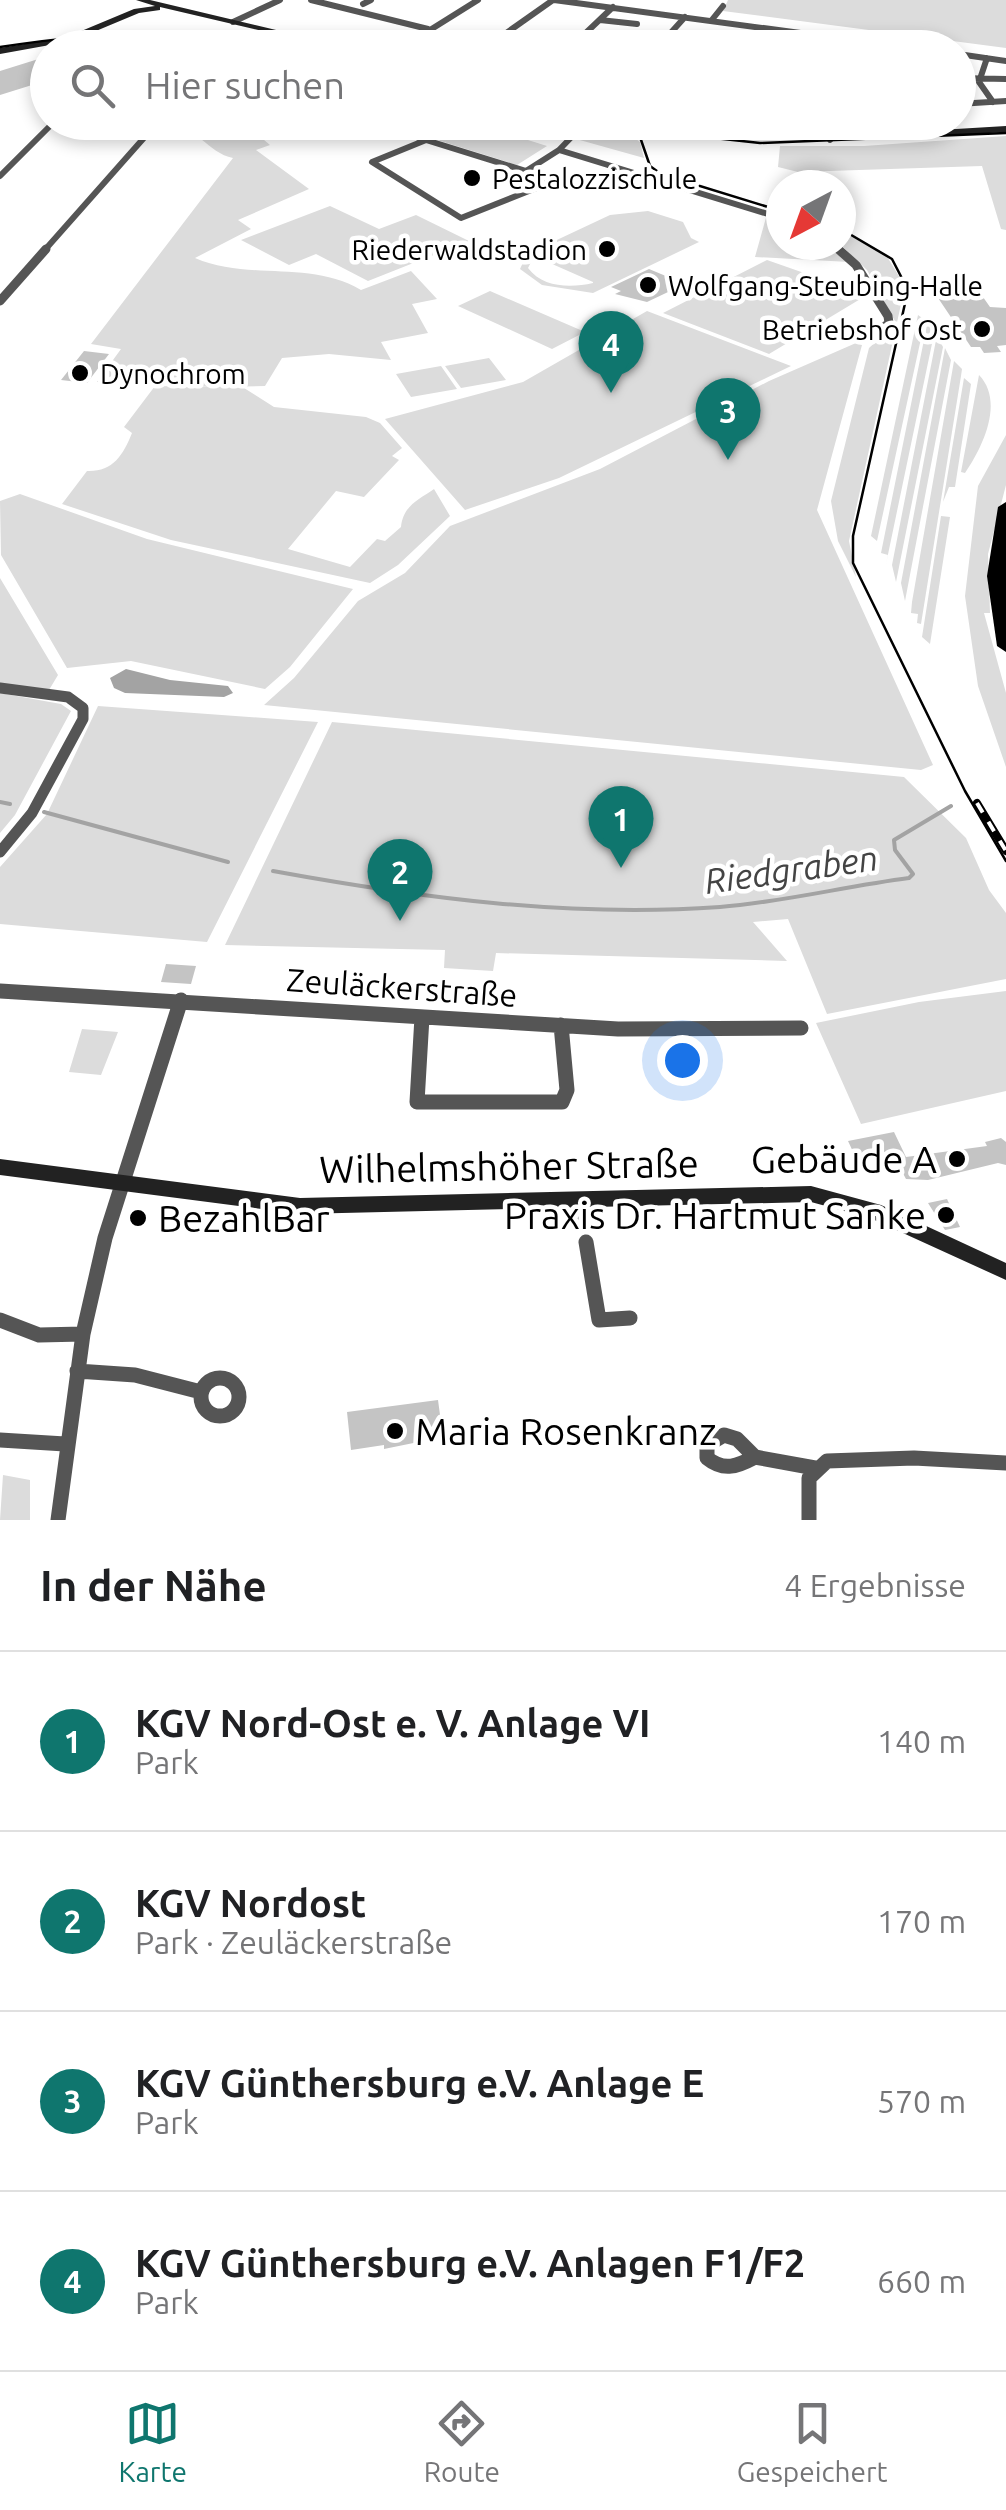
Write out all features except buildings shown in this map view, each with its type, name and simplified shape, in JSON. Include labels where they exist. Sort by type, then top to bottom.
[{"type":"highway","points":[[1006,506],[996,561],[1006,646]]},
{"type":"main road","points":[[65,30],[125,3],[160,6],[270,30]]},
{"type":"main road","points":[[90,30],[114,21],[140,4]]},
{"type":"main road","points":[[99,17],[114,21]]},
{"type":"main road","points":[[0,47],[30,40]]},
{"type":"main road","points":[[0,47],[30,44]]},
{"type":"main road","points":[[976,130],[1006,128]]},
{"type":"main road","name":"Wilhelmshöher Straße","points":[[0,1167],[300,1206],[584,1210],[811,1194],[874,1210],[1006,1272]]},
{"type":"street","points":[[233,22],[280,0]]},
{"type":"street","points":[[310,0],[361,5],[428,29],[478,0]]},
{"type":"street","points":[[511,30],[554,0],[781,30]]},
{"type":"street","points":[[644,12],[654,0]]},
{"type":"street","points":[[711,21],[724,6]]},
{"type":"street","points":[[589,30],[612,8]]},
{"type":"street","points":[[674,30],[686,17]]},
{"type":"street","points":[[600,20],[638,24]]},
{"type":"street","points":[[976,57],[1006,60]]},
{"type":"street","points":[[978,78],[986,58]]},
{"type":"street","points":[[978,78],[1006,80]]},
{"type":"street","points":[[978,78],[993,102]]},
{"type":"street","points":[[976,103],[1006,101]]},
{"type":"street","points":[[0,176],[36,140]]},
{"type":"street","points":[[0,301],[142,140]]},
{"type":"street","points":[[427,140],[526,171],[549,183],[461,218],[372,162],[427,140]]},
{"type":"street","points":[[526,171],[569,140]]},
{"type":"street","points":[[560,150],[766,213]]},
{"type":"street","points":[[850,260],[888,316],[888,323],[876,334]]},
{"type":"street","points":[[0,688],[79,701],[83,719],[32,813],[0,852]]},
{"type":"street","name":"Zeuläckerstraße","points":[[0,991],[668,1031],[801,1028]]},
{"type":"street","points":[[58,1520],[83,1334],[122,1185],[181,1000]]},
{"type":"street","points":[[422,1017],[417,1102],[562,1102],[566,1090],[561,1024]]},
{"type":"street","points":[[586,1242],[599,1320],[630,1318]]},
{"type":"street","points":[[0,1320],[39,1335],[83,1334]]},
{"type":"street","points":[[77,1371],[135,1375],[201,1392]]},
{"type":"street","points":[[0,1440],[66,1444]]},
{"type":"street","points":[[755,1457],[815,1468]]},
{"type":"street","points":[[809,1520],[806,1490],[815,1468],[827,1461],[857,1458],[1006,1463]]},
{"type":"shaded area","points":[[728,0],[1006,0],[1006,48],[976,44],[976,30],[868,30],[723,11]]},
{"type":"shaded area","points":[[1006,136],[1006,230],[1001,229],[982,166],[856,170],[778,167],[780,146]]},
{"type":"shaded area","points":[[202,140],[264,140],[270,145],[256,150],[309,189],[238,220],[251,229],[195,258],[236,268],[321,276],[361,290],[411,271],[437,299],[412,304],[428,333],[381,342],[391,360],[329,354],[282,358],[265,386],[223,387],[244,388],[274,407],[366,417],[380,423],[402,448],[392,456],[399,460],[364,497],[336,491],[288,549],[350,567],[377,539],[385,541],[401,527],[408,509],[434,489],[450,516],[398,565],[370,583],[171,540],[62,504],[87,471],[110,465],[125,449],[132,433],[124,427],[155,386],[217,387],[97,382],[121,349],[91,344],[233,158]]},
{"type":"shaded area","points":[[438,140],[528,140],[547,146],[517,165]]},
{"type":"shaded area","points":[[580,140],[637,140],[644,158]]},
{"type":"shaded area","points":[[330,206],[379,229],[416,215],[469,241],[368,281],[316,254],[289,265],[241,240]]},
{"type":"shaded area","points":[[648,211],[683,222],[691,238],[699,242],[593,293],[542,285],[520,269],[527,254],[610,215]],"holes":[[[534,256],[593,282],[558,285],[541,279],[528,268]]]},
{"type":"shaded area","points":[[766,218],[766,258],[755,257]]},
{"type":"shaded area","points":[[856,239],[886,255],[905,286],[849,541],[856,577],[838,541],[831,501],[869,348],[896,323],[867,270],[856,259]]},
{"type":"shaded area","points":[[767,260],[867,295],[769,354],[663,313]]},
{"type":"shaded area","points":[[490,291],[585,332],[552,349],[458,306]]},
{"type":"shaded area","points":[[647,311],[791,366],[559,478],[465,510],[385,419],[523,382]]},
{"type":"shaded area","points":[[918,315],[925,320],[877,541],[871,536]]},
{"type":"shaded area","points":[[928,320],[934,334],[888,555],[881,553]]},
{"type":"shaded area","points":[[937,335],[943,347],[896,582],[892,565]]},
{"type":"shaded area","points":[[856,343],[862,345],[817,510],[933,765],[921,770],[264,705],[294,678],[358,601],[405,573],[450,526],[600,469],[769,381]]},
{"type":"shaded area","points":[[945,348],[951,360],[905,601],[901,583]]},
{"type":"shaded area","points":[[489,358],[506,380],[461,388],[445,366]]},
{"type":"shaded area","points":[[954,361],[962,369],[921,624],[917,623],[918,614],[911,613],[912,602]]},
{"type":"shaded area","points":[[441,366],[457,389],[411,397],[396,374]]},
{"type":"shaded area","points":[[979,375],[990,398],[988,425],[965,473],[961,472]]},
{"type":"shaded area","points":[[964,378],[971,384],[955,487],[949,487],[943,502]]},
{"type":"shaded area","points":[[1006,435],[1006,485],[988,554],[990,613],[984,613],[1006,693],[1006,767],[978,686],[965,596],[978,486]]},
{"type":"shaded area","points":[[20,494],[147,539],[353,589],[290,667],[265,689],[131,661],[67,668],[1,555],[0,501]]},
{"type":"shaded area","points":[[941,516],[950,517],[930,644],[922,637]]},
{"type":"shaded area","points":[[0,578],[58,675],[49,690],[0,685]]},
{"type":"shaded area","points":[[126,669],[170,680],[228,686],[233,693],[224,697],[125,693],[114,688],[110,678]]},
{"type":"shaded area","points":[[0,693],[61,704],[71,711],[15,815],[0,833]]},
{"type":"shaded area","points":[[98,706],[318,722],[207,942],[0,924],[0,867],[47,814]]},
{"type":"shaded area","points":[[332,722],[904,777],[966,838],[989,890],[1006,913],[1006,979],[827,1014],[788,919],[753,922],[787,961],[496,953],[493,971],[444,968],[445,950],[225,945]]},
{"type":"shaded area","points":[[1006,991],[1006,1091],[861,1124],[816,1023],[919,1002]]},
{"type":"shaded area","points":[[82,1029],[118,1032],[101,1075],[69,1072]]},
{"type":"shaded area","points":[[3,1475],[30,1480],[30,1520],[0,1520]]},
{"type":"waterway","name":"Riedgraben","points":[[0,802],[10,804]]},
{"type":"waterway","name":"Riedgraben","points":[[273,871],[384,890],[552,908],[720,907],[909,878],[913,874],[895,850],[894,840],[951,806]]},
{"type":"waterway","name":"Riedgraben","points":[[44,812],[228,862]]},
{"type":"tram line","points":[[0,47],[30,43]]},
{"type":"tram line","points":[[976,134],[1006,133]]},
{"type":"tram line","points":[[641,140],[650,166],[661,174],[766,206]]},
{"type":"tram line","points":[[732,140],[834,140]]},
{"type":"tram line","points":[[856,238],[892,259],[908,290],[853,536],[853,563],[965,791],[1006,861]]},
{"type":"railway","points":[[977,803],[1006,851]]},
{"type":"place","name":"Pestalozzischule","points":[[472,178]]},
{"type":"place","name":"Riederwaldstadion","points":[[607,249]]},
{"type":"place","name":"Wolfgang-Steubing-Halle","points":[[648,285]]},
{"type":"place","name":"Betriebshof Ost","points":[[982,329]]},
{"type":"place","name":"Dynochrom","points":[[80,373]]},
{"type":"place","name":"KGV Günthersburg e.V. Anlagen F1/F2","points":[[611,393]]},
{"type":"place","name":"KGV Günthersburg e.V. Anlage E","points":[[728,460]]},
{"type":"place","name":"KGV Nord-Ost e. V. Anlage VI","points":[[621,868]]},
{"type":"place","name":"KGV Nordost","points":[[400,921]]},
{"type":"place","name":"Gebäude A","points":[[957,1159]]},
{"type":"place","name":"Praxis Dr. Hartmut Sanke","points":[[946,1215]]},
{"type":"place","name":"BezahlBar","points":[[138,1218]]},
{"type":"place","name":"Maria Rosenkranz","points":[[395,1431]]}]
